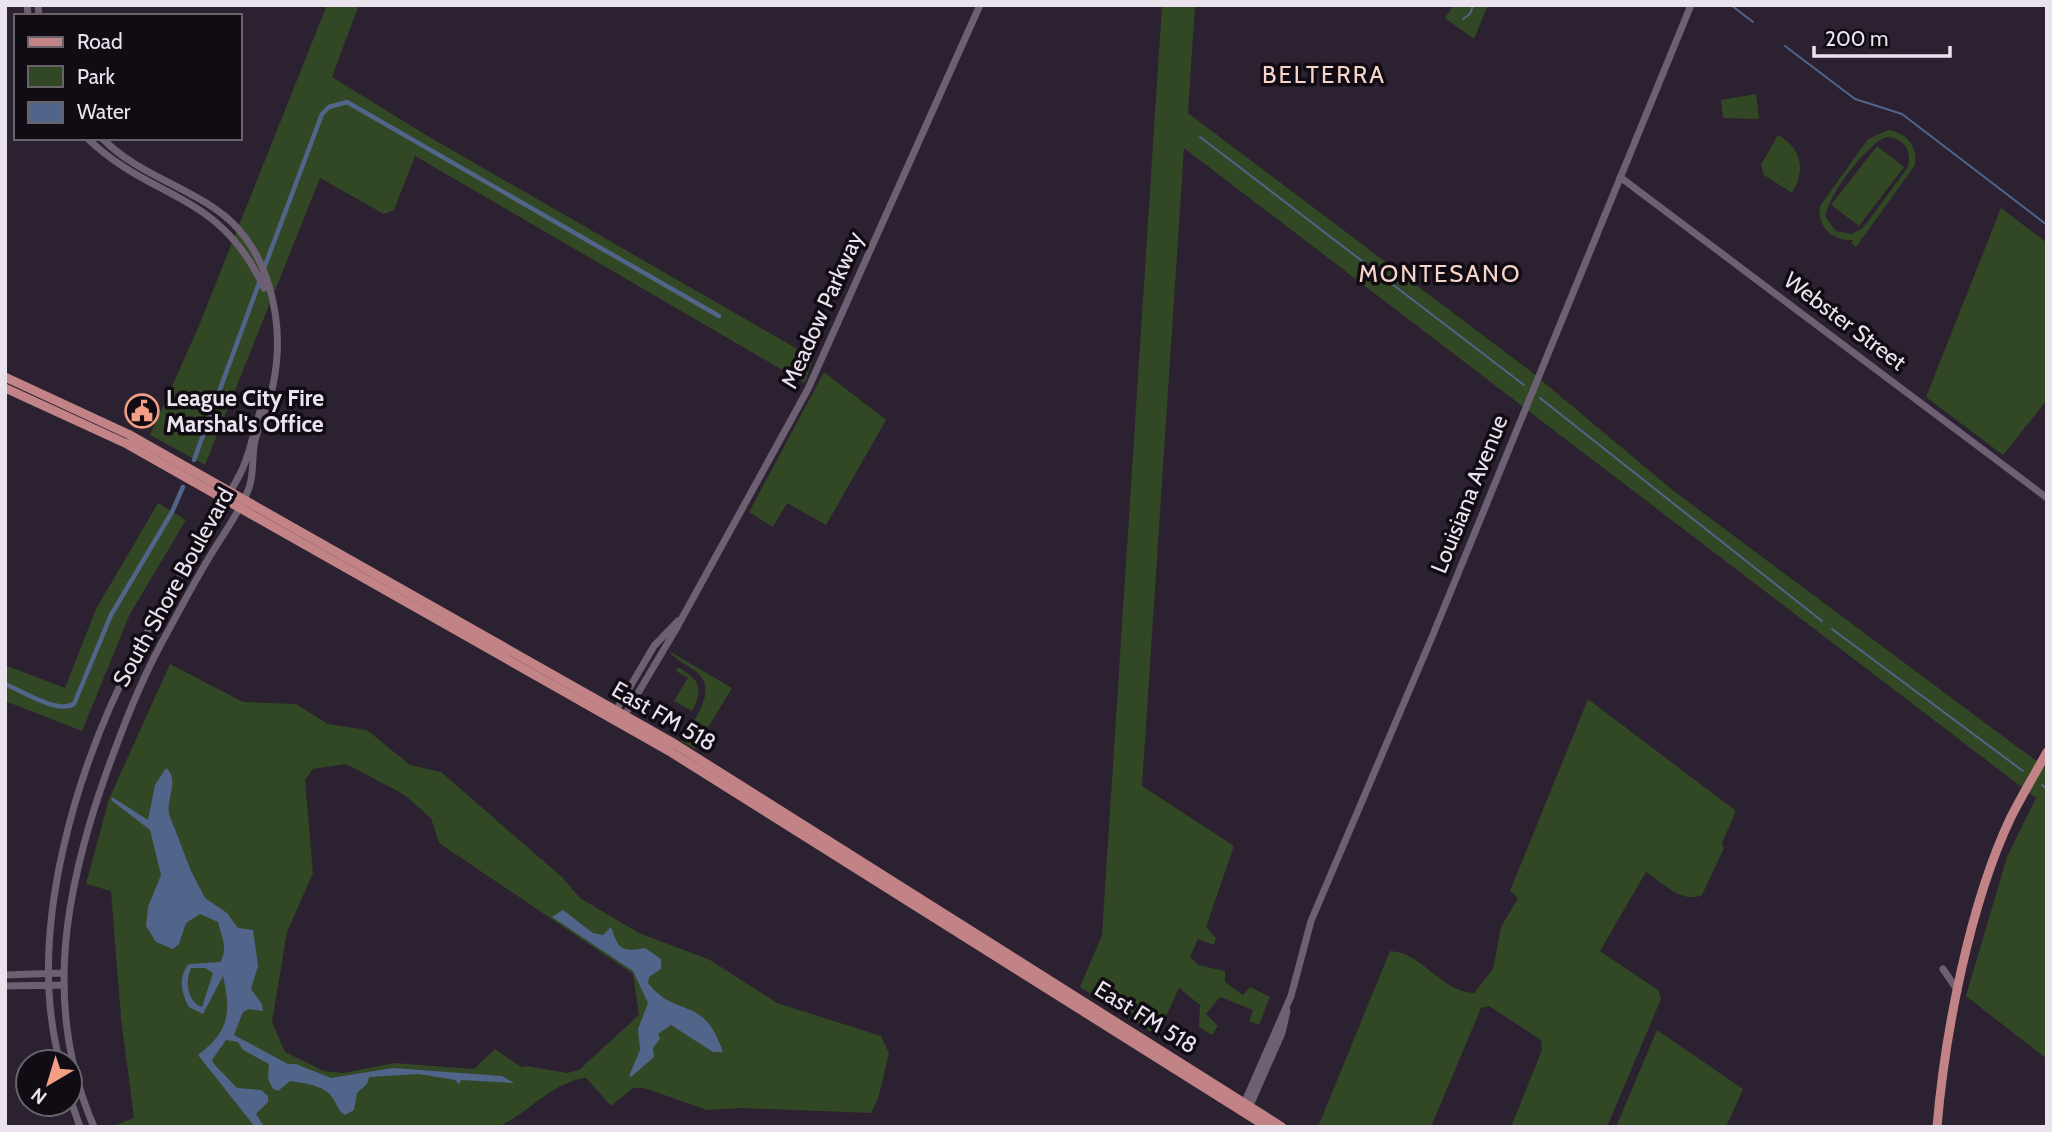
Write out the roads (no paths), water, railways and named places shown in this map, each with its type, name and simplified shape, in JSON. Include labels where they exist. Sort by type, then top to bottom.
[{"type":"main road","name":"East FM 518","points":[[5,377],[125,438],[227,495],[245,500],[618,717],[1245,1108],[1282,1127]]},
{"type":"main road","name":"East FM 518","points":[[5,387],[125,438]]},
{"type":"main road","name":"East FM 518","points":[[227,495],[239,509],[470,632]]},
{"type":"main road","points":[[1937,1127],[1940,1087],[1958,991],[1990,871],[2011,817],[2047,752]]},
{"type":"main road","name":"East FM 518","points":[[1245,1108],[1266,1127]]},
{"type":"street","name":"Meadow Parkway","points":[[618,717],[771,462],[808,389],[980,5]]},
{"type":"street","name":"Louisiana Avenue","points":[[1245,1108],[1289,1000],[1311,921],[1432,637],[1691,5]]},
{"type":"street","name":"South Shore Boulevard","points":[[90,140],[123,165],[208,214],[232,236],[259,268],[267,282],[274,310],[278,349],[273,386],[254,444],[254,473],[245,500],[161,644],[131,703],[82,841],[67,917],[63,973],[75,1071],[94,1127]]},
{"type":"street","name":"South Shore Boulevard","points":[[58,1048],[50,974],[52,916],[60,856],[96,746],[136,653],[241,473],[272,367],[274,327],[267,294],[247,239],[223,214],[185,189],[148,171],[105,140]]},
{"type":"street","name":"Webster Street","points":[[1620,177],[2047,498]]},
{"type":"street","points":[[96,746],[113,753]]},
{"type":"street","points":[[52,916],[67,917]]},
{"type":"street","points":[[1943,969],[1958,991]]},
{"type":"street","points":[[5,975],[63,973]]},
{"type":"street","points":[[5,986],[64,985]]},
{"type":"water","points":[[166,768],[172,778],[169,814],[191,871],[205,898],[227,913],[238,928],[253,930],[258,966],[251,989],[262,1004],[263,1011],[249,1009],[243,1012],[234,1035],[288,1064],[296,1064],[331,1078],[393,1068],[502,1076],[514,1083],[461,1080],[459,1084],[455,1080],[419,1074],[369,1077],[367,1084],[357,1093],[354,1110],[345,1115],[328,1093],[319,1087],[290,1081],[278,1091],[273,1089],[268,1079],[269,1064],[243,1050],[238,1042],[226,1040],[212,1060],[214,1064],[237,1088],[261,1090],[268,1096],[268,1102],[256,1114],[264,1127],[255,1127],[198,1055],[217,1038],[225,1020],[227,1000],[223,976],[203,1014],[189,1007],[184,996],[182,979],[189,964],[220,962],[223,957],[224,947],[218,922],[200,914],[186,923],[179,944],[173,949],[156,942],[146,926],[148,907],[161,875],[150,830],[111,800],[112,797],[148,820],[155,785]],"holes":[[[191,968],[205,968],[213,973],[202,1007],[190,996],[188,979]]]},
{"type":"water","points":[[563,910],[593,933],[603,935],[611,927],[622,948],[645,948],[661,959],[661,969],[649,977],[648,983],[669,1001],[689,1009],[707,1022],[723,1052],[713,1052],[671,1025],[658,1034],[660,1039],[653,1048],[654,1057],[629,1076],[640,1050],[638,1029],[648,1003],[633,971],[552,917]]},
{"type":"waterway","points":[[1463,19],[1470,14],[1473,5]]},
{"type":"waterway","points":[[1731,5],[1753,22]]},
{"type":"waterway","points":[[1785,46],[1855,99],[1902,114],[2047,225]]},
{"type":"waterway","points":[[263,271],[322,114],[329,107],[347,102],[719,316]]},
{"type":"waterway","points":[[1200,137],[1524,385]]},
{"type":"waterway","points":[[194,460],[259,283]]},
{"type":"waterway","points":[[1540,398],[1822,621]]},
{"type":"waterway","points":[[5,684],[49,704],[74,704],[111,615],[172,512],[183,487]]},
{"type":"waterway","points":[[1832,629],[2023,771]]},
{"type":"waterway","points":[[2042,785],[2047,789]]},
{"type":"place","name":"League City Fire Marshal's Office","points":[[142,411]]},
{"type":"district","name":"BELTERRA","points":[[1324,75]]},
{"type":"district","name":"MONTESANO","points":[[1440,274]]}]
